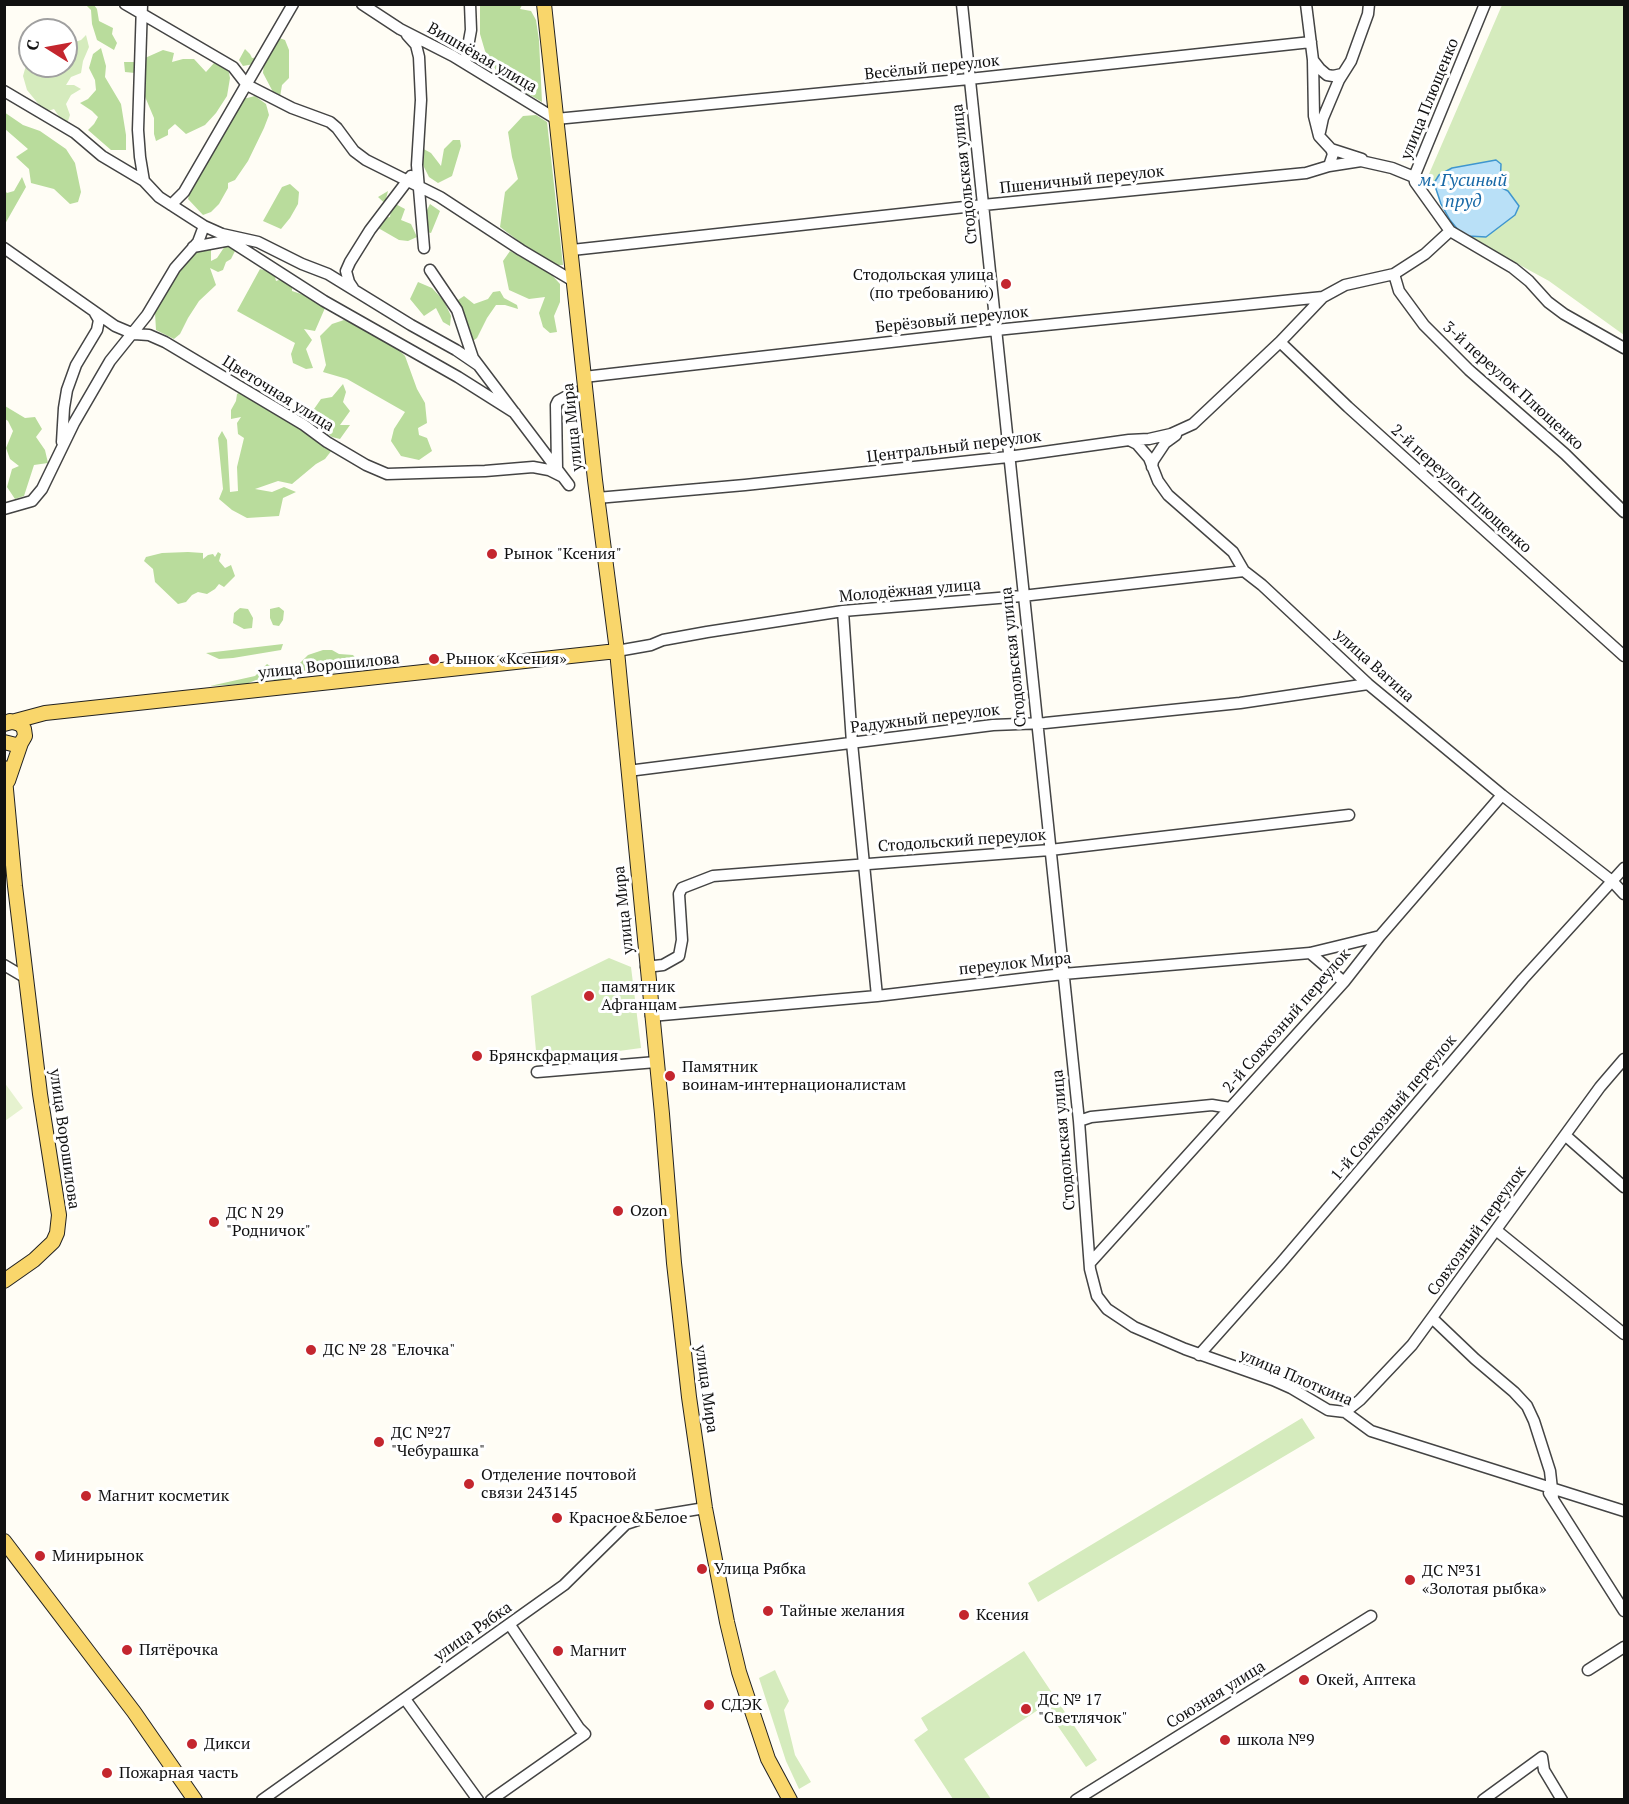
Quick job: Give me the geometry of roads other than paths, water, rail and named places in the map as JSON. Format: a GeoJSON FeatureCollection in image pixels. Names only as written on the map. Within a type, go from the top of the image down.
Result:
{"type":"FeatureCollection","features":[{"type":"Feature","properties":{"kind":"main road","name":"улица Мира"},"geometry":{"type":"LineString","coordinates":[[544,4],[597,498],[616,651],[680,1321],[705,1508],[739,1672],[768,1759],[790,1800]]}},
{"type":"Feature","properties":{"kind":"main road","name":"улица Ворошилова"},"geometry":{"type":"LineString","coordinates":[[6,722],[45,713],[616,651]]}},
{"type":"Feature","properties":{"kind":"main road","name":"улица Ворошилова"},"geometry":{"type":"LineString","coordinates":[[6,786],[23,738],[45,713]]}},
{"type":"Feature","properties":{"kind":"main road"},"geometry":{"type":"LineString","coordinates":[[4,742],[12,746],[23,738],[20,724],[6,722]]}},
{"type":"Feature","properties":{"kind":"main road","name":"улица Ворошилова"},"geometry":{"type":"LineString","coordinates":[[4,768],[15,886],[40,1094],[59,1215],[57,1233],[52,1242],[34,1260],[4,1281]]}},
{"type":"Feature","properties":{"kind":"main road"},"geometry":{"type":"LineString","coordinates":[[4,1541],[134,1712],[195,1800]]}},
{"type":"Feature","properties":{"kind":"street"},"geometry":{"type":"LineString","coordinates":[[125,4],[142,10],[233,67],[246,85],[272,99],[330,122],[354,151],[383,169],[419,186],[575,282]]}},
{"type":"Feature","properties":{"kind":"street"},"geometry":{"type":"LineString","coordinates":[[171,205],[184,192],[293,4]]}},
{"type":"Feature","properties":{"kind":"street","name":"Вишнёвая улица"},"geometry":{"type":"LineString","coordinates":[[362,4],[399,29],[465,63],[556,119]]}},
{"type":"Feature","properties":{"kind":"street"},"geometry":{"type":"LineString","coordinates":[[465,63],[471,30],[470,4]]}},
{"type":"Feature","properties":{"kind":"street","name":"Стодольская улица"},"geometry":{"type":"LineString","coordinates":[[962,4],[1078,1121],[1090,1263],[1095,1290],[1102,1304]]}},
{"type":"Feature","properties":{"kind":"street"},"geometry":{"type":"LineString","coordinates":[[1306,4],[1313,60],[1314,116],[1320,136],[1333,154],[1329,166]]}},
{"type":"Feature","properties":{"kind":"street"},"geometry":{"type":"LineString","coordinates":[[1320,136],[1323,117],[1342,74],[1351,61],[1370,4]]}},
{"type":"Feature","properties":{"kind":"street","name":"улица Плющенко"},"geometry":{"type":"LineString","coordinates":[[1485,4],[1414,177],[1418,187],[1450,231],[1513,268],[1529,281],[1548,302],[1564,314],[1624,348]]}},
{"type":"Feature","properties":{"kind":"street"},"geometry":{"type":"LineString","coordinates":[[142,10],[138,130],[144,181]]}},
{"type":"Feature","properties":{"kind":"street"},"geometry":{"type":"LineString","coordinates":[[399,29],[411,37],[419,57],[417,165],[424,248]]}},
{"type":"Feature","properties":{"kind":"street","name":"Весёлый переулок"},"geometry":{"type":"LineString","coordinates":[[556,119],[969,80],[1311,42]]}},
{"type":"Feature","properties":{"kind":"street"},"geometry":{"type":"LineString","coordinates":[[1313,60],[1328,75],[1342,74]]}},
{"type":"Feature","properties":{"kind":"street"},"geometry":{"type":"LineString","coordinates":[[4,91],[75,133],[102,156],[144,181],[159,197],[204,226],[234,239],[324,301],[458,377],[515,413]]}},
{"type":"Feature","properties":{"kind":"street"},"geometry":{"type":"LineString","coordinates":[[1331,149],[1374,164]]}},
{"type":"Feature","properties":{"kind":"street","name":"Пшеничный переулок"},"geometry":{"type":"LineString","coordinates":[[572,250],[1306,173],[1329,166],[1361,162],[1414,177]]}},
{"type":"Feature","properties":{"kind":"street"},"geometry":{"type":"LineString","coordinates":[[353,289],[346,271],[350,262],[417,165]]}},
{"type":"Feature","properties":{"kind":"street"},"geometry":{"type":"LineString","coordinates":[[4,509],[32,501],[42,489],[74,423],[110,361],[147,315],[181,259],[198,242],[204,226]]}},
{"type":"Feature","properties":{"kind":"street"},"geometry":{"type":"LineString","coordinates":[[1280,342],[1323,297],[1345,285],[1394,274],[1425,254],[1450,231]]}},
{"type":"Feature","properties":{"kind":"street"},"geometry":{"type":"LineString","coordinates":[[193,247],[234,239],[268,246],[302,264],[328,274],[478,365]]}},
{"type":"Feature","properties":{"kind":"street","name":"Цветочная улица"},"geometry":{"type":"LineString","coordinates":[[4,248],[115,326],[132,333],[149,335],[172,346],[304,425],[356,460],[387,474],[533,467],[559,472]]}},
{"type":"Feature","properties":{"kind":"street"},"geometry":{"type":"LineString","coordinates":[[430,270],[456,310],[468,346],[478,365],[569,485]]}},
{"type":"Feature","properties":{"kind":"street","name":"3-й переулок Плющенко"},"geometry":{"type":"LineString","coordinates":[[1394,274],[1399,291],[1424,325],[1469,370],[1565,454],[1624,512]]}},
{"type":"Feature","properties":{"kind":"street","name":"Берёзовый переулок"},"geometry":{"type":"LineString","coordinates":[[584,377],[996,330],[1323,297]]}},
{"type":"Feature","properties":{"kind":"street"},"geometry":{"type":"LineString","coordinates":[[61,451],[67,390],[76,365],[96,330],[99,320],[94,312]]}},
{"type":"Feature","properties":{"kind":"street","name":"Центральный переулок"},"geometry":{"type":"LineString","coordinates":[[597,498],[1008,457],[1157,438],[1184,430],[1280,342]]}},
{"type":"Feature","properties":{"kind":"street","name":"2-й переулок Плющенко"},"geometry":{"type":"LineString","coordinates":[[1280,342],[1348,407],[1624,656]]}},
{"type":"Feature","properties":{"kind":"street"},"geometry":{"type":"LineString","coordinates":[[559,472],[556,405],[572,390]]}},
{"type":"Feature","properties":{"kind":"street"},"geometry":{"type":"LineString","coordinates":[[1152,467],[1153,461],[1165,443],[1184,430]]}},
{"type":"Feature","properties":{"kind":"street","name":"улица Вагина"},"geometry":{"type":"LineString","coordinates":[[1129,440],[1143,450],[1149,458],[1158,481],[1168,495],[1233,552],[1244,571],[1359,673],[1368,684],[1502,795],[1612,880],[1624,894]]}},
{"type":"Feature","properties":{"kind":"street","name":"Молодёжная улица"},"geometry":{"type":"LineString","coordinates":[[616,651],[707,632],[843,611],[1022,596],[1244,571]]}},
{"type":"Feature","properties":{"kind":"street"},"geometry":{"type":"LineString","coordinates":[[843,611],[852,743],[877,996]]}},
{"type":"Feature","properties":{"kind":"street","name":"Радужный переулок"},"geometry":{"type":"LineString","coordinates":[[628,771],[993,725],[1240,703],[1368,684]]}},
{"type":"Feature","properties":{"kind":"street","name":"2-й Совхозный переулок"},"geometry":{"type":"LineString","coordinates":[[1090,1263],[1344,982],[1380,936],[1502,795]]}},
{"type":"Feature","properties":{"kind":"street","name":"Стодольский переулок"},"geometry":{"type":"LineString","coordinates":[[646,967],[663,965],[679,956],[682,940],[679,894],[682,888],[713,876],[1050,849],[1349,814]]}},
{"type":"Feature","properties":{"kind":"street"},"geometry":{"type":"LineString","coordinates":[[1612,880],[1624,868]]}},
{"type":"Feature","properties":{"kind":"street","name":"1-й Совхозный переулок"},"geometry":{"type":"LineString","coordinates":[[1199,1355],[1288,1255],[1523,979],[1612,880]]}},
{"type":"Feature","properties":{"kind":"street","name":"переулок Мира"},"geometry":{"type":"LineString","coordinates":[[651,1016],[877,996],[1063,974],[1310,953],[1380,936]]}},
{"type":"Feature","properties":{"kind":"street"},"geometry":{"type":"LineString","coordinates":[[1310,953],[1344,982]]}},
{"type":"Feature","properties":{"kind":"street"},"geometry":{"type":"LineString","coordinates":[[4,965],[26,978]]}},
{"type":"Feature","properties":{"kind":"street","name":"Совхозный переулок"},"geometry":{"type":"LineString","coordinates":[[1345,1412],[1396,1364],[1600,1087],[1624,1059]]}},
{"type":"Feature","properties":{"kind":"street"},"geometry":{"type":"LineString","coordinates":[[537,1072],[656,1062]]}},
{"type":"Feature","properties":{"kind":"street"},"geometry":{"type":"LineString","coordinates":[[1078,1121],[1212,1105],[1230,1108]]}},
{"type":"Feature","properties":{"kind":"street"},"geometry":{"type":"LineString","coordinates":[[1566,1136],[1624,1187]]}},
{"type":"Feature","properties":{"kind":"street"},"geometry":{"type":"LineString","coordinates":[[1496,1230],[1624,1334]]}},
{"type":"Feature","properties":{"kind":"street","name":"улица Плоткина"},"geometry":{"type":"LineString","coordinates":[[1102,1304],[1112,1314],[1134,1327],[1199,1355],[1273,1380],[1328,1410],[1345,1412],[1371,1431],[1532,1482],[1552,1494],[1624,1511]]}},
{"type":"Feature","properties":{"kind":"street"},"geometry":{"type":"LineString","coordinates":[[1432,1318],[1527,1406],[1550,1471],[1552,1494],[1624,1611]]}},
{"type":"Feature","properties":{"kind":"street","name":"улица Рябка"},"geometry":{"type":"LineString","coordinates":[[262,1800],[564,1585],[626,1524],[644,1518],[705,1508]]}},
{"type":"Feature","properties":{"kind":"street","name":"Союзная улица"},"geometry":{"type":"LineString","coordinates":[[1076,1800],[1371,1616]]}},
{"type":"Feature","properties":{"kind":"street"},"geometry":{"type":"LineString","coordinates":[[491,1800],[585,1734],[510,1625]]}},
{"type":"Feature","properties":{"kind":"street"},"geometry":{"type":"LineString","coordinates":[[1588,1670],[1624,1647]]}},
{"type":"Feature","properties":{"kind":"street"},"geometry":{"type":"LineString","coordinates":[[405,1700],[478,1800]]}},
{"type":"Feature","properties":{"kind":"street"},"geometry":{"type":"LineString","coordinates":[[1483,1800],[1542,1757],[1544,1770],[1562,1800]]}},
{"type":"Feature","properties":{"kind":"water","name":"м. Гусиный пруд"},"geometry":{"type":"Polygon","coordinates":[[[1496,160],[1501,164],[1500,187],[1508,191],[1519,206],[1515,215],[1486,237],[1468,236],[1459,231],[1450,220],[1441,204],[1434,183],[1439,175],[1452,168],[1496,160]]]}},
{"type":"Feature","properties":{"kind":"place","name":"Стодольская улица (по требованию)"},"geometry":{"type":"Point","coordinates":[1006,284]}},
{"type":"Feature","properties":{"kind":"place","name":"Рынок \"Ксения\""},"geometry":{"type":"Point","coordinates":[492,554]}},
{"type":"Feature","properties":{"kind":"place","name":"Рынок «Ксения»"},"geometry":{"type":"Point","coordinates":[434,659]}},
{"type":"Feature","properties":{"kind":"place","name":"памятник Афганцам"},"geometry":{"type":"Point","coordinates":[589,996]}},
{"type":"Feature","properties":{"kind":"place","name":"Брянскфармация"},"geometry":{"type":"Point","coordinates":[477,1056]}},
{"type":"Feature","properties":{"kind":"place","name":"Памятник воинам‐интернационалистам"},"geometry":{"type":"Point","coordinates":[670,1076]}},
{"type":"Feature","properties":{"kind":"place","name":"Ozon"},"geometry":{"type":"Point","coordinates":[618,1211]}},
{"type":"Feature","properties":{"kind":"place","name":"ДС N 29 \"Родничок\""},"geometry":{"type":"Point","coordinates":[214,1222]}},
{"type":"Feature","properties":{"kind":"place","name":"ДС № 28 \"Елочка\""},"geometry":{"type":"Point","coordinates":[311,1350]}},
{"type":"Feature","properties":{"kind":"place","name":"ДС №27 \"Чебурашка\""},"geometry":{"type":"Point","coordinates":[379,1442]}},
{"type":"Feature","properties":{"kind":"place","name":"Отделение почтовой связи 243145"},"geometry":{"type":"Point","coordinates":[469,1484]}},
{"type":"Feature","properties":{"kind":"place","name":"Магнит косметик"},"geometry":{"type":"Point","coordinates":[86,1496]}},
{"type":"Feature","properties":{"kind":"place","name":"Красное&Белое"},"geometry":{"type":"Point","coordinates":[557,1518]}},
{"type":"Feature","properties":{"kind":"place","name":"Минирынок"},"geometry":{"type":"Point","coordinates":[40,1556]}},
{"type":"Feature","properties":{"kind":"place","name":"Улица Рябка"},"geometry":{"type":"Point","coordinates":[702,1569]}},
{"type":"Feature","properties":{"kind":"place","name":"ДС №31 «Золотая рыбка»"},"geometry":{"type":"Point","coordinates":[1410,1580]}},
{"type":"Feature","properties":{"kind":"place","name":"Тайные желания"},"geometry":{"type":"Point","coordinates":[768,1611]}},
{"type":"Feature","properties":{"kind":"place","name":"Ксения"},"geometry":{"type":"Point","coordinates":[964,1615]}},
{"type":"Feature","properties":{"kind":"place","name":"Пятёрочка"},"geometry":{"type":"Point","coordinates":[127,1650]}},
{"type":"Feature","properties":{"kind":"place","name":"Магнит"},"geometry":{"type":"Point","coordinates":[558,1651]}},
{"type":"Feature","properties":{"kind":"place","name":"Окей, Аптека"},"geometry":{"type":"Point","coordinates":[1304,1680]}},
{"type":"Feature","properties":{"kind":"place","name":"СДЭК"},"geometry":{"type":"Point","coordinates":[709,1705]}},
{"type":"Feature","properties":{"kind":"place","name":"ДС № 17 \"Светлячок\""},"geometry":{"type":"Point","coordinates":[1026,1709]}},
{"type":"Feature","properties":{"kind":"place","name":"школа №9"},"geometry":{"type":"Point","coordinates":[1225,1740]}},
{"type":"Feature","properties":{"kind":"place","name":"Дикси"},"geometry":{"type":"Point","coordinates":[192,1744]}},
{"type":"Feature","properties":{"kind":"place","name":"Пожарная часть"},"geometry":{"type":"Point","coordinates":[107,1773]}}]}
